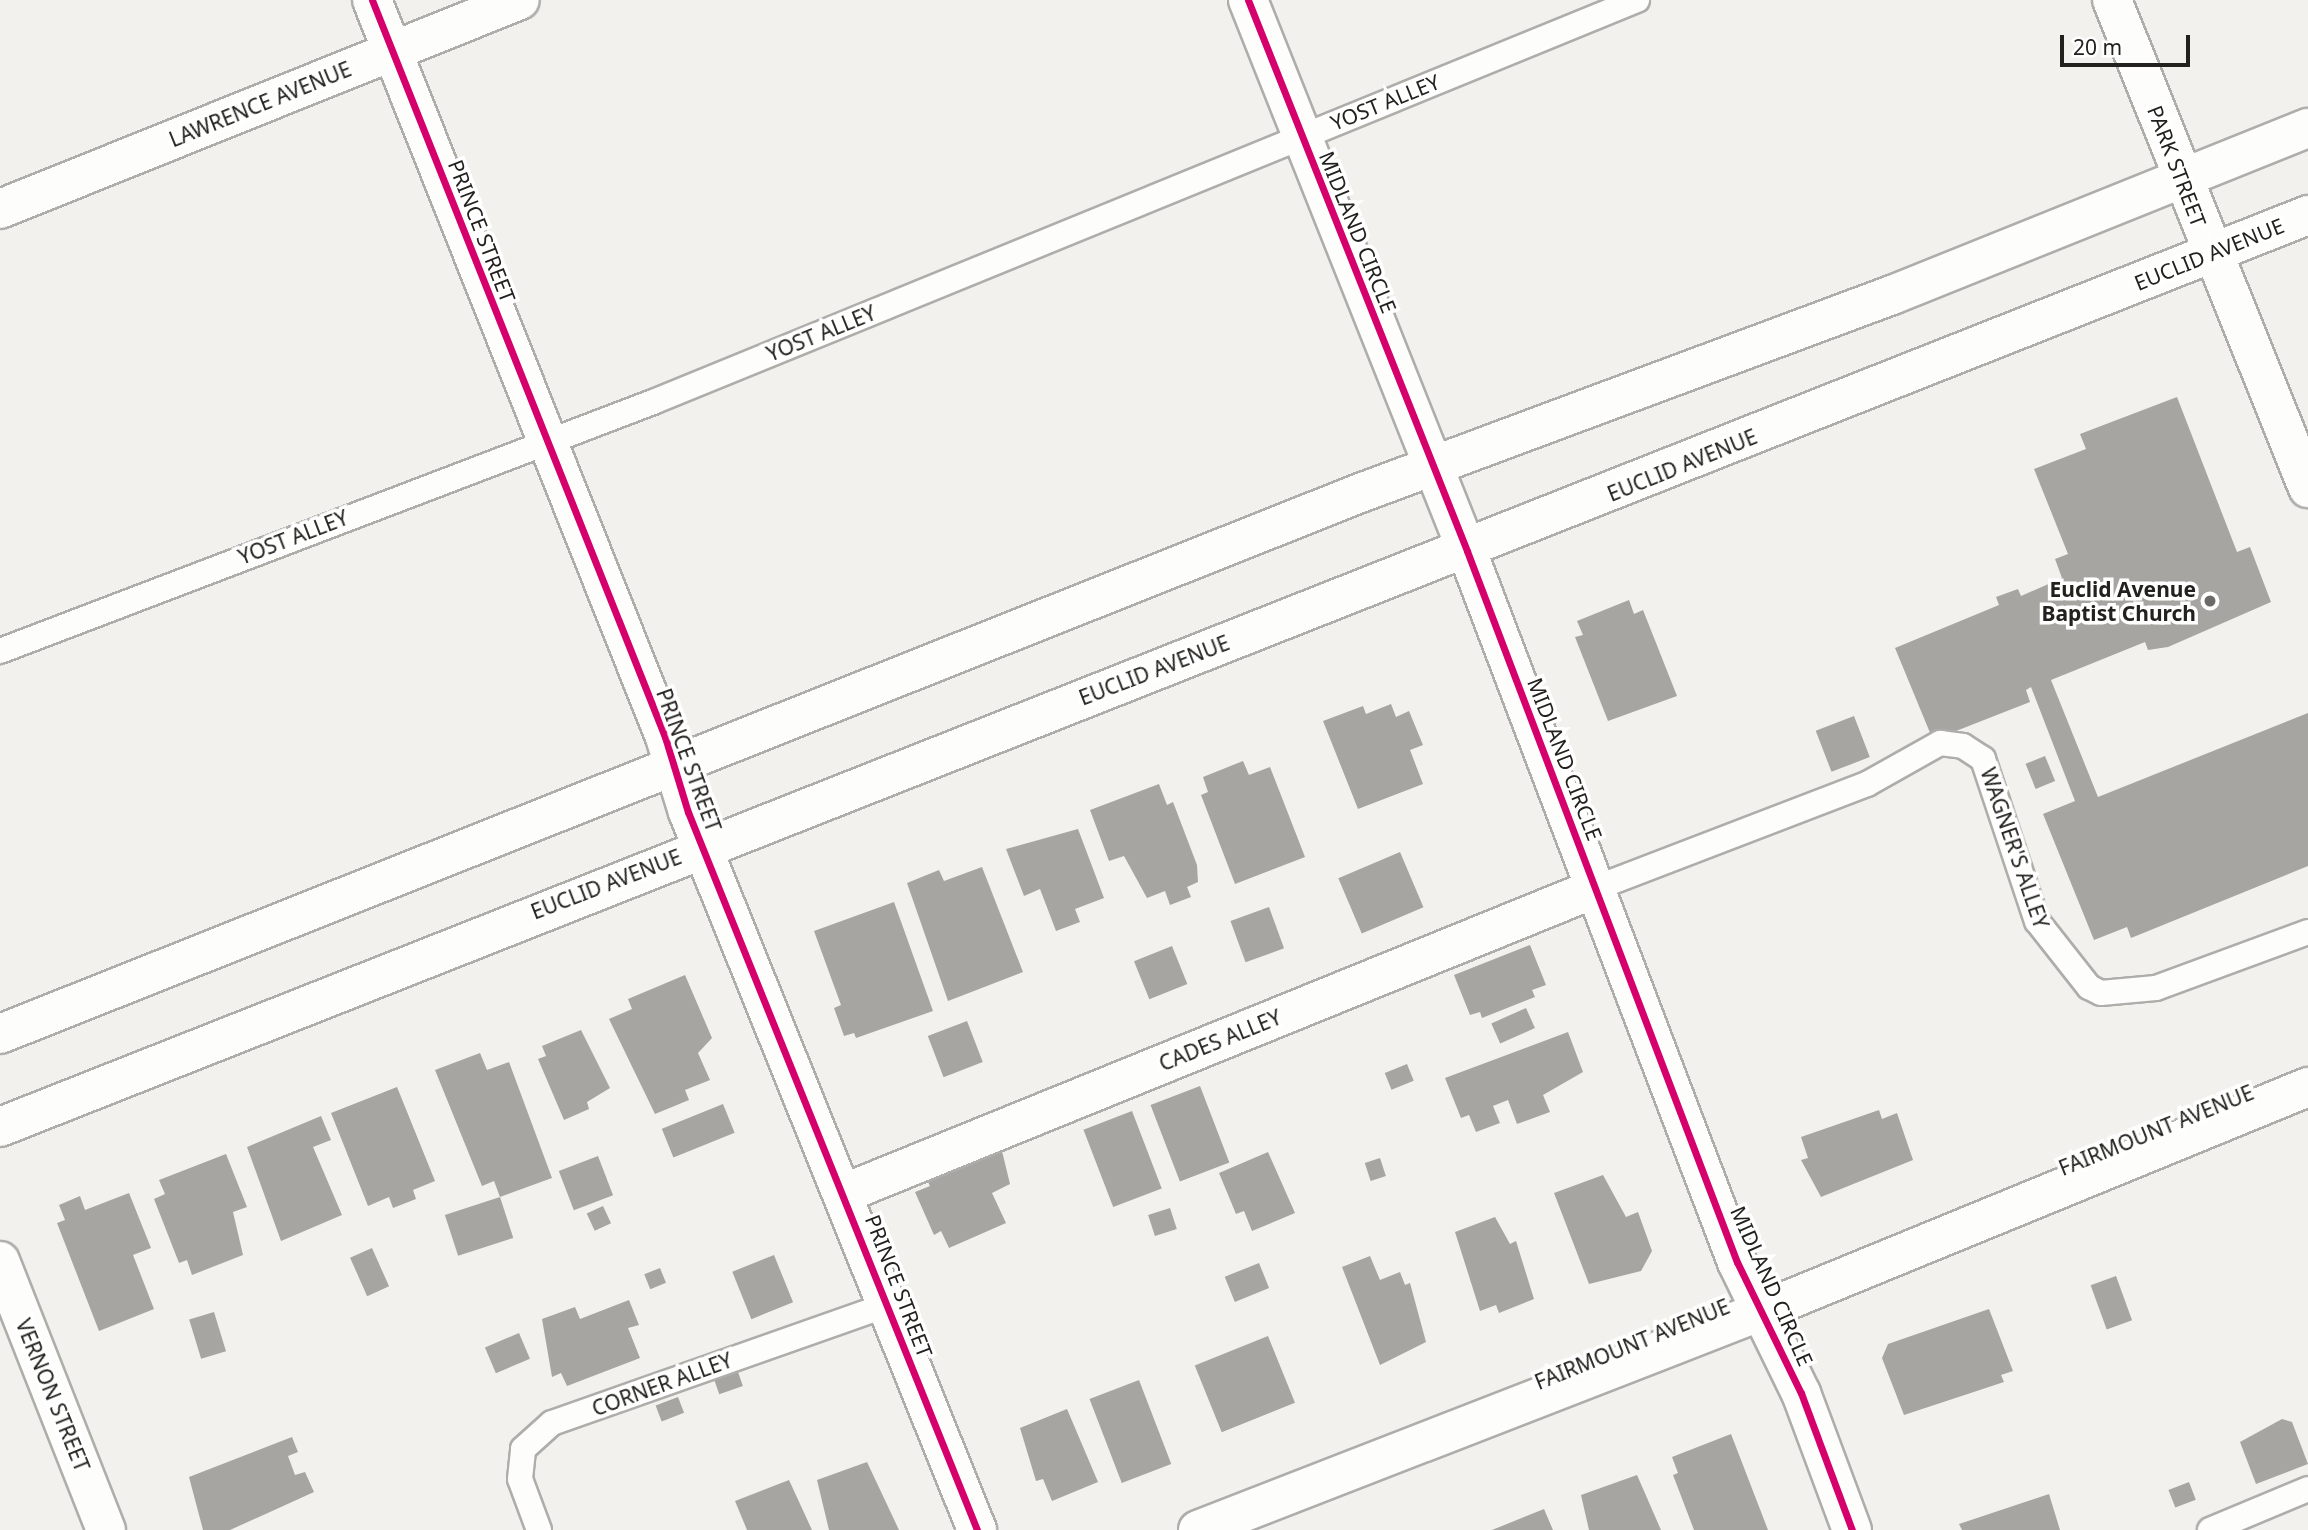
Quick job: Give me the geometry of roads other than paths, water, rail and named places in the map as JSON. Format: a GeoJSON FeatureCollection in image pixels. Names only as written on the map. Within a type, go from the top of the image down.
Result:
{"type":"FeatureCollection","features":[{"type":"Feature","properties":{"kind":"street","name":"PRINCE STREET"},"geometry":{"type":"LineString","coordinates":[[372,0],[675,771],[701,847],[845,1193],[977,1530]]}},
{"type":"Feature","properties":{"kind":"street","name":"LAWRENCE AVENUE"},"geometry":{"type":"LineString","coordinates":[[0,209],[520,0]]}},
{"type":"Feature","properties":{"kind":"street","name":"MIDLAND CIRCLE"},"geometry":{"type":"LineString","coordinates":[[1248,0],[1467,551],[1737,1262],[1765,1310],[1852,1530]]}},
{"type":"Feature","properties":{"kind":"street","name":"PARK STREET"},"geometry":{"type":"LineString","coordinates":[[2112,0],[2211,253],[2308,488]]}},
{"type":"Feature","properties":{"kind":"street"},"geometry":{"type":"LineString","coordinates":[[0,1034],[675,771],[1433,466],[2182,179],[2308,128]]}},
{"type":"Feature","properties":{"kind":"street","name":"EUCLID AVENUE"},"geometry":{"type":"LineString","coordinates":[[0,1127],[701,847],[1467,551],[2308,215]]}},
{"type":"Feature","properties":{"kind":"street","name":"CADES ALLEY"},"geometry":{"type":"LineString","coordinates":[[845,1193],[1596,888]]}},
{"type":"Feature","properties":{"kind":"street","name":"FAIRMOUNT AVENUE"},"geometry":{"type":"LineString","coordinates":[[1198,1530],[1765,1310],[2308,1087]]}},
{"type":"Feature","properties":{"kind":"street","name":"VERNON STREET"},"geometry":{"type":"LineString","coordinates":[[0,1261],[106,1530]]}},
{"type":"Feature","properties":{"kind":"lane","name":"YOST ALLEY"},"geometry":{"type":"LineString","coordinates":[[0,651],[545,442],[1637,0]]}},
{"type":"Feature","properties":{"kind":"lane","name":"WAGNER'S ALLEY"},"geometry":{"type":"LineString","coordinates":[[1596,888],[1867,784],[1940,743],[1964,746],[1983,759],[2038,921],[2089,987],[2101,993],[2156,988],[2308,932]]}},
{"type":"Feature","properties":{"kind":"lane","name":"CORNER ALLEY"},"geometry":{"type":"LineString","coordinates":[[539,1530],[520,1479],[523,1449],[552,1423],[888,1305]]}},
{"type":"Feature","properties":{"kind":"lane"},"geometry":{"type":"LineString","coordinates":[[2210,1530],[2308,1489]]}},
{"type":"Feature","properties":{"kind":"place","name":"Euclid Avenue Baptist Church"},"geometry":{"type":"Point","coordinates":[2210,601]}}]}
